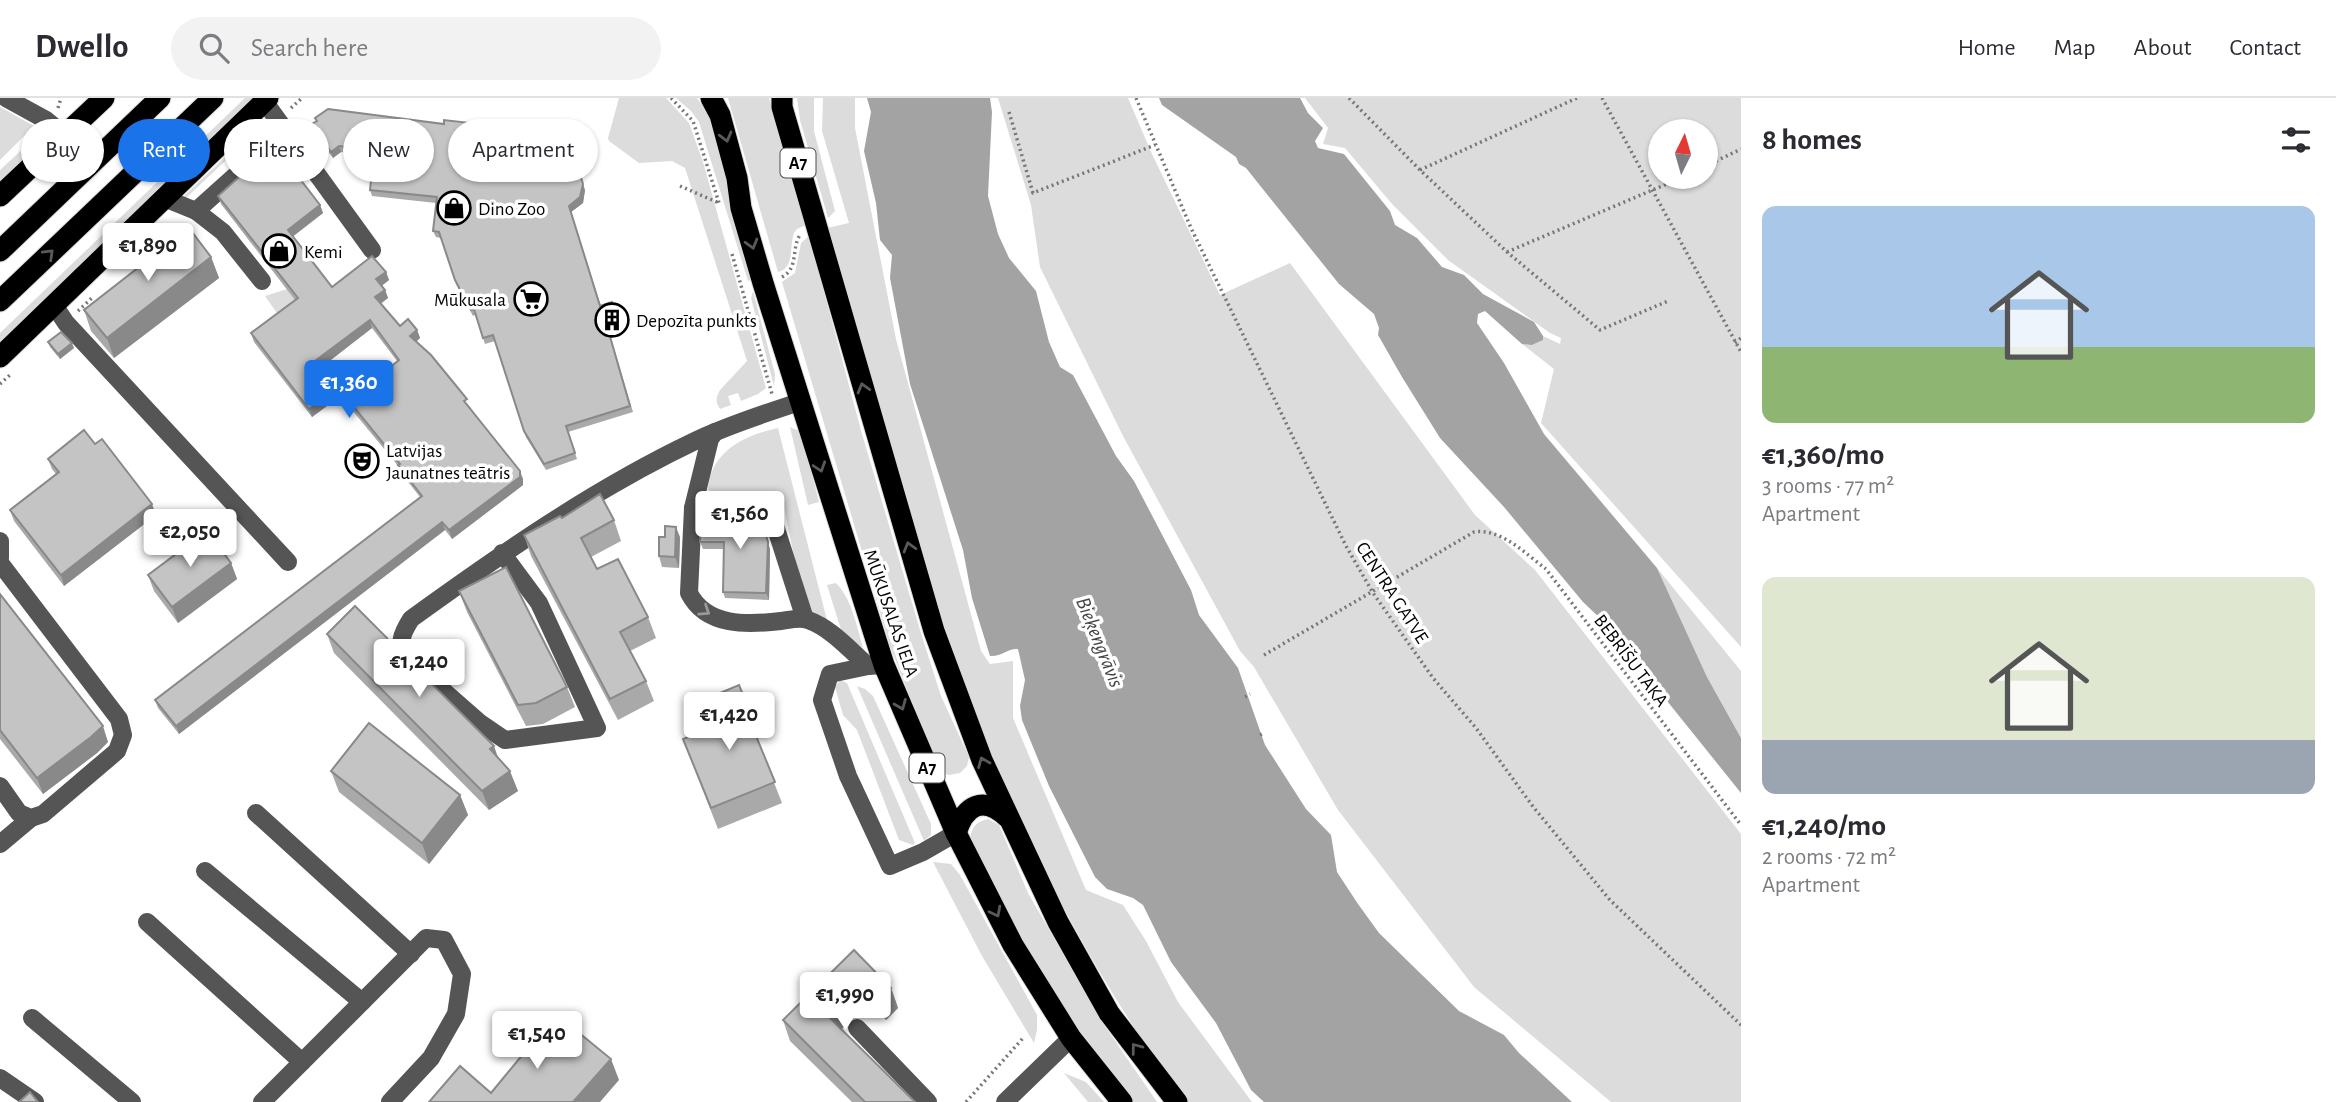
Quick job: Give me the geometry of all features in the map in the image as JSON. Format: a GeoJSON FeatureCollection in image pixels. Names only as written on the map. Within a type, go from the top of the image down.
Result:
{"type":"FeatureCollection","features":[{"type":"Feature","properties":{"kind":"highway"},"geometry":{"type":"LineString","coordinates":[[82,119],[104,98]]}},
{"type":"Feature","properties":{"kind":"highway"},"geometry":{"type":"LineString","coordinates":[[0,251],[160,98]]}},
{"type":"Feature","properties":{"kind":"highway"},"geometry":{"type":"LineString","coordinates":[[0,301],[213,98]]}},
{"type":"Feature","properties":{"kind":"highway","name":"MŪKUSALAS IELA"},"geometry":{"type":"LineString","coordinates":[[711,98],[720,115],[737,178],[741,208],[876,665],[1013,945],[1071,1038],[1122,1102]]}},
{"type":"Feature","properties":{"kind":"highway","name":"MŪKUSALAS IELA"},"geometry":{"type":"LineString","coordinates":[[782,98],[782,107],[816,228],[933,631],[982,760],[1058,922],[1109,1013],[1177,1102]]}},
{"type":"Feature","properties":{"kind":"highway"},"geometry":{"type":"LineString","coordinates":[[0,357],[266,100]]}},
{"type":"Feature","properties":{"kind":"highway"},"geometry":{"type":"LineString","coordinates":[[0,196],[21,177]]}},
{"type":"Feature","properties":{"kind":"highway"},"geometry":{"type":"LineString","coordinates":[[956,833],[964,813],[978,805],[993,807],[1007,817]]}},
{"type":"Feature","properties":{"kind":"street"},"geometry":{"type":"LineString","coordinates":[[6,98],[44,119]]}},
{"type":"Feature","properties":{"kind":"street"},"geometry":{"type":"LineString","coordinates":[[266,100],[278,119]]}},
{"type":"Feature","properties":{"kind":"street"},"geometry":{"type":"LineString","coordinates":[[196,211],[228,182]]}},
{"type":"Feature","properties":{"kind":"street"},"geometry":{"type":"LineString","coordinates":[[323,182],[372,250]]}},
{"type":"Feature","properties":{"kind":"street"},"geometry":{"type":"LineString","coordinates":[[164,198],[196,211],[223,232],[261,281]]}},
{"type":"Feature","properties":{"kind":"street"},"geometry":{"type":"LineString","coordinates":[[54,305],[66,323],[288,562]]}},
{"type":"Feature","properties":{"kind":"street"},"geometry":{"type":"LineString","coordinates":[[502,553],[539,603],[597,728],[505,740],[480,723],[407,659],[401,647],[403,632],[411,619],[502,553],[630,475],[715,432],[799,402]]}},
{"type":"Feature","properties":{"kind":"street"},"geometry":{"type":"LineString","coordinates":[[715,432],[710,439],[693,508],[689,593],[699,610],[719,619],[738,622],[765,623],[805,619],[827,630],[876,665]]}},
{"type":"Feature","properties":{"kind":"street"},"geometry":{"type":"LineString","coordinates":[[693,508],[770,510],[805,619]]}},
{"type":"Feature","properties":{"kind":"street"},"geometry":{"type":"LineString","coordinates":[[0,541],[0,561],[119,719],[123,735],[117,751],[43,814],[31,818],[0,844]]}},
{"type":"Feature","properties":{"kind":"street"},"geometry":{"type":"LineString","coordinates":[[876,665],[830,674],[822,700],[848,776],[890,866],[923,852],[956,833]]}},
{"type":"Feature","properties":{"kind":"street"},"geometry":{"type":"LineString","coordinates":[[0,786],[19,813],[31,818]]}},
{"type":"Feature","properties":{"kind":"street"},"geometry":{"type":"LineString","coordinates":[[256,813],[411,954]]}},
{"type":"Feature","properties":{"kind":"street"},"geometry":{"type":"LineString","coordinates":[[205,871],[362,1002]]}},
{"type":"Feature","properties":{"kind":"street"},"geometry":{"type":"LineString","coordinates":[[147,922],[302,1062]]}},
{"type":"Feature","properties":{"kind":"street"},"geometry":{"type":"LineString","coordinates":[[262,1102],[426,938],[444,940],[462,974],[456,1014],[431,1058],[390,1102]]}},
{"type":"Feature","properties":{"kind":"street"},"geometry":{"type":"LineString","coordinates":[[32,1018],[132,1102]]}},
{"type":"Feature","properties":{"kind":"street"},"geometry":{"type":"LineString","coordinates":[[857,1028],[928,1102]]}},
{"type":"Feature","properties":{"kind":"street"},"geometry":{"type":"LineString","coordinates":[[1005,1102],[1071,1038]]}},
{"type":"Feature","properties":{"kind":"street"},"geometry":{"type":"LineString","coordinates":[[0,1078],[11,1096],[35,1102]]}},
{"type":"Feature","properties":{"kind":"path"},"geometry":{"type":"LineString","coordinates":[[57,110],[61,98]]}},
{"type":"Feature","properties":{"kind":"path"},"geometry":{"type":"LineString","coordinates":[[671,98],[694,121],[721,211]]}},
{"type":"Feature","properties":{"kind":"path","name":"CENTRA GATVE"},"geometry":{"type":"LineString","coordinates":[[1136,98],[1191,228],[1346,546],[1373,593],[1433,678],[1476,728],[1534,808],[1610,901],[1741,1025]]}},
{"type":"Feature","properties":{"kind":"path"},"geometry":{"type":"LineString","coordinates":[[1349,98],[1507,252],[1600,330],[1668,301]]}},
{"type":"Feature","properties":{"kind":"path"},"geometry":{"type":"LineString","coordinates":[[1420,170],[1577,98]]}},
{"type":"Feature","properties":{"kind":"path"},"geometry":{"type":"LineString","coordinates":[[1602,98],[1741,352]]}},
{"type":"Feature","properties":{"kind":"path"},"geometry":{"type":"LineString","coordinates":[[1009,112],[1033,193],[1155,145]]}},
{"type":"Feature","properties":{"kind":"path"},"geometry":{"type":"LineString","coordinates":[[1718,160],[1741,149]]}},
{"type":"Feature","properties":{"kind":"path"},"geometry":{"type":"LineString","coordinates":[[680,186],[719,203]]}},
{"type":"Feature","properties":{"kind":"path"},"geometry":{"type":"LineString","coordinates":[[1507,252],[1657,189]]}},
{"type":"Feature","properties":{"kind":"path"},"geometry":{"type":"LineString","coordinates":[[741,288],[785,276],[790,272],[798,236],[816,228]]}},
{"type":"Feature","properties":{"kind":"path"},"geometry":{"type":"LineString","coordinates":[[147,242],[164,260]]}},
{"type":"Feature","properties":{"kind":"path"},"geometry":{"type":"LineString","coordinates":[[731,250],[777,410]]}},
{"type":"Feature","properties":{"kind":"path"},"geometry":{"type":"LineString","coordinates":[[1735,343],[1741,338]]}},
{"type":"Feature","properties":{"kind":"path","name":"BEBRĪŠU TAKA"},"geometry":{"type":"LineString","coordinates":[[1373,593],[1474,532],[1485,530],[1507,540],[1546,569],[1741,825]]}},
{"type":"Feature","properties":{"kind":"path"},"geometry":{"type":"LineString","coordinates":[[1264,655],[1373,593]]}},
{"type":"Feature","properties":{"kind":"path"},"geometry":{"type":"LineString","coordinates":[[966,1102],[1024,1037]]}},
{"type":"Feature","properties":{"kind":"shaded area"},"geometry":{"type":"Polygon","coordinates":[[[245,98],[253,98],[231,119],[224,119],[224,126],[210,140],[210,132],[245,98]]]}},
{"type":"Feature","properties":{"kind":"shaded area"},"geometry":{"type":"Polygon","coordinates":[[[619,98],[666,98],[689,123],[703,162],[766,388],[758,394],[741,401],[738,393],[728,396],[731,405],[720,409],[718,406],[720,390],[747,361],[685,168],[672,161],[639,163],[609,141],[619,98]]]}},
{"type":"Feature","properties":{"kind":"shaded area"},"geometry":{"type":"Polygon","coordinates":[[[676,98],[697,98],[709,116],[726,162],[732,215],[751,280],[748,281],[699,122],[676,98]]]}},
{"type":"Feature","properties":{"kind":"shaded area"},"geometry":{"type":"Polygon","coordinates":[[[728,98],[769,98],[806,225],[794,233],[789,262],[778,272],[728,98]]]}},
{"type":"Feature","properties":{"kind":"shaded area"},"geometry":{"type":"Polygon","coordinates":[[[797,98],[814,98],[814,131],[835,211],[828,218],[800,120],[797,98]]]}},
{"type":"Feature","properties":{"kind":"shaded area"},"geometry":{"type":"Polygon","coordinates":[[[823,98],[855,98],[855,128],[896,339],[981,651],[990,664],[1013,661],[1013,718],[1086,890],[1123,905],[1146,941],[1178,1002],[1252,1102],[1185,1102],[1113,993],[1080,937],[1049,880],[993,761],[941,622],[827,228],[849,223],[822,131],[823,98]]]}},
{"type":"Feature","properties":{"kind":"shaded area"},"geometry":{"type":"Polygon","coordinates":[[[998,98],[1128,98],[1220,295],[1290,263],[1475,515],[1535,570],[1741,834],[1741,1102],[1611,1102],[1474,987],[1338,810],[1254,667],[1240,651],[1123,436],[1040,267],[1031,205],[998,98]]]}},
{"type":"Feature","properties":{"kind":"shaded area"},"geometry":{"type":"Polygon","coordinates":[[[1305,98],[1741,98],[1741,647],[1541,423],[1554,369],[1522,344],[1532,345],[1543,340],[1543,336],[1560,344],[1561,338],[1550,333],[1448,260],[1392,204],[1345,148],[1323,144],[1328,128],[1305,98]]]}},
{"type":"Feature","properties":{"kind":"shaded area"},"geometry":{"type":"Polygon","coordinates":[[[0,107],[21,119],[21,139],[0,160],[0,107]]]}},
{"type":"Feature","properties":{"kind":"shaded area"},"geometry":{"type":"Polygon","coordinates":[[[21,151],[21,161],[0,181],[0,170],[21,151]]]}},
{"type":"Feature","properties":{"kind":"shaded area"},"geometry":{"type":"Polygon","coordinates":[[[224,158],[224,162],[210,175],[210,171],[224,158]]]}},
{"type":"Feature","properties":{"kind":"shaded area"},"geometry":{"type":"Polygon","coordinates":[[[157,182],[166,182],[0,343],[0,333],[157,182]]]}},
{"type":"Feature","properties":{"kind":"shaded area"},"geometry":{"type":"Polygon","coordinates":[[[199,182],[203,182],[185,199],[183,197],[199,182]]]}},
{"type":"Feature","properties":{"kind":"shaded area"},"geometry":{"type":"Polygon","coordinates":[[[809,236],[862,434],[920,630],[941,696],[969,757],[967,766],[960,773],[949,775],[939,772],[890,646],[782,282],[795,273],[801,243],[809,236]]]}},
{"type":"Feature","properties":{"kind":"shaded area"},"geometry":{"type":"Polygon","coordinates":[[[287,289],[330,345],[310,360],[265,296],[287,289]]]}},
{"type":"Feature","properties":{"kind":"shaded area"},"geometry":{"type":"Polygon","coordinates":[[[753,291],[775,374],[774,386],[751,298],[753,291]]]}},
{"type":"Feature","properties":{"kind":"shaded area"},"geometry":{"type":"Polygon","coordinates":[[[790,427],[801,432],[819,502],[808,505],[790,427]]]}},
{"type":"Feature","properties":{"kind":"shaded area"},"geometry":{"type":"Polygon","coordinates":[[[778,428],[829,628],[811,612],[803,599],[784,508],[778,501],[761,493],[708,489],[716,464],[732,447],[754,435],[778,428]]]}},
{"type":"Feature","properties":{"kind":"shaded area"},"geometry":{"type":"Polygon","coordinates":[[[1657,568],[1741,671],[1741,738],[1707,677],[1657,568]]]}},
{"type":"Feature","properties":{"kind":"shaded area"},"geometry":{"type":"Polygon","coordinates":[[[836,583],[850,605],[863,648],[843,636],[827,585],[836,583]]]}},
{"type":"Feature","properties":{"kind":"shaded area"},"geometry":{"type":"Polygon","coordinates":[[[840,680],[847,683],[915,843],[913,845],[899,840],[857,730],[843,715],[835,687],[840,680]]]}},
{"type":"Feature","properties":{"kind":"shaded area"},"geometry":{"type":"Polygon","coordinates":[[[857,686],[873,696],[931,824],[931,835],[924,841],[857,686]]]}},
{"type":"Feature","properties":{"kind":"shaded area"},"geometry":{"type":"Polygon","coordinates":[[[988,819],[999,825],[1028,893],[1102,1022],[1157,1102],[1133,1102],[1079,1030],[1021,939],[970,839],[975,825],[988,819]]]}},
{"type":"Feature","properties":{"kind":"shaded area"},"geometry":{"type":"Polygon","coordinates":[[[933,862],[951,864],[960,875],[1037,1015],[1034,1043],[982,956],[933,862]]]}},
{"type":"Feature","properties":{"kind":"shaded area"},"geometry":{"type":"Polygon","coordinates":[[[1064,1073],[1086,1082],[1104,1102],[1088,1102],[1064,1073]]]}},
{"type":"Feature","properties":{"kind":"water","name":"Bieķengrāvis"},"geometry":{"type":"Polygon","coordinates":[[[867,98],[990,98],[992,112],[988,196],[998,234],[1009,258],[1036,291],[1049,342],[1060,367],[1073,375],[1116,456],[1134,481],[1191,590],[1199,615],[1238,668],[1265,745],[1306,809],[1331,835],[1337,872],[1379,933],[1459,1011],[1504,1035],[1519,1053],[1572,1102],[1264,1102],[1251,1090],[1216,1023],[1171,962],[1143,905],[1133,898],[1107,889],[1095,877],[1049,786],[1022,720],[1020,706],[1025,680],[1018,649],[990,656],[972,598],[963,550],[910,384],[890,278],[892,255],[880,240],[876,203],[864,151],[871,112],[867,98]]]}},
{"type":"Feature","properties":{"kind":"water"},"geometry":{"type":"Polygon","coordinates":[[[1159,98],[1300,98],[1308,113],[1323,128],[1315,141],[1318,148],[1344,154],[1390,211],[1395,225],[1417,238],[1442,267],[1464,275],[1483,294],[1534,322],[1543,340],[1532,345],[1522,344],[1485,311],[1478,314],[1477,323],[1504,363],[1544,434],[1657,568],[1707,677],[1741,738],[1741,793],[1602,620],[1583,602],[1504,507],[1440,438],[1378,335],[1379,328],[1374,314],[1339,284],[1236,157],[1162,105],[1159,98]]]}},
{"type":"Feature","properties":{"kind":"building","name":"Mūkusala"},"geometry":{"type":"Polygon","coordinates":[[[328,109],[405,119],[343,119],[343,146],[331,152],[329,119],[315,118],[328,109]]]}},
{"type":"Feature","properties":{"kind":"building","name":"Mūkusala"},"geometry":{"type":"Polygon","coordinates":[[[444,120],[448,120],[448,182],[582,182],[580,197],[569,206],[600,306],[612,302],[618,322],[607,326],[630,406],[566,426],[575,453],[544,464],[524,431],[493,335],[483,338],[474,309],[471,310],[455,280],[439,232],[433,231],[437,197],[370,190],[371,182],[434,182],[434,123],[444,124],[444,120]]]}},
{"type":"Feature","properties":{"kind":"building"},"geometry":{"type":"Polygon","coordinates":[[[234,182],[302,182],[320,205],[288,230],[332,287],[372,256],[386,272],[376,279],[385,290],[375,297],[400,326],[408,319],[417,330],[410,336],[431,355],[467,399],[464,401],[520,471],[520,477],[449,530],[442,522],[176,726],[155,700],[422,496],[349,401],[399,360],[370,320],[315,361],[336,389],[309,409],[251,333],[298,298],[218,196],[234,182]]]}},
{"type":"Feature","properties":{"kind":"building"},"geometry":{"type":"Polygon","coordinates":[[[189,228],[211,257],[107,338],[84,310],[189,228]]]}},
{"type":"Feature","properties":{"kind":"building"},"geometry":{"type":"Polygon","coordinates":[[[61,332],[72,343],[58,354],[48,342],[61,332]]]}},
{"type":"Feature","properties":{"kind":"building"},"geometry":{"type":"Polygon","coordinates":[[[84,430],[95,444],[102,439],[152,504],[61,575],[10,510],[59,472],[48,459],[84,430]]]}},
{"type":"Feature","properties":{"kind":"building"},"geometry":{"type":"Polygon","coordinates":[[[600,494],[614,520],[581,538],[597,569],[618,559],[648,617],[620,632],[646,681],[610,699],[524,535],[560,516],[562,518],[600,494]]]}},
{"type":"Feature","properties":{"kind":"building"},"geometry":{"type":"Polygon","coordinates":[[[760,515],[768,542],[766,593],[723,592],[724,542],[700,542],[701,516],[760,515]]]}},
{"type":"Feature","properties":{"kind":"building"},"geometry":{"type":"Polygon","coordinates":[[[665,526],[676,527],[675,557],[659,556],[659,537],[665,537],[665,526]]]}},
{"type":"Feature","properties":{"kind":"building"},"geometry":{"type":"Polygon","coordinates":[[[207,531],[231,563],[172,607],[148,575],[207,531]]]}},
{"type":"Feature","properties":{"kind":"building"},"geometry":{"type":"Polygon","coordinates":[[[506,567],[567,687],[536,703],[518,705],[459,591],[506,567]]]}},
{"type":"Feature","properties":{"kind":"building"},"geometry":{"type":"Polygon","coordinates":[[[0,594],[103,726],[37,778],[0,730],[0,594]]]}},
{"type":"Feature","properties":{"kind":"building"},"geometry":{"type":"Polygon","coordinates":[[[355,606],[387,638],[392,648],[494,746],[490,749],[510,771],[482,791],[327,634],[355,606]]]}},
{"type":"Feature","properties":{"kind":"building"},"geometry":{"type":"Polygon","coordinates":[[[739,685],[752,717],[749,719],[775,782],[711,808],[683,739],[719,725],[708,698],[739,685]]]}},
{"type":"Feature","properties":{"kind":"building"},"geometry":{"type":"Polygon","coordinates":[[[369,723],[460,795],[422,843],[331,771],[369,723]]]}},
{"type":"Feature","properties":{"kind":"building"},"geometry":{"type":"Polygon","coordinates":[[[854,950],[891,988],[879,999],[861,981],[827,1015],[915,1102],[865,1102],[783,1020],[854,950]]]}},
{"type":"Feature","properties":{"kind":"building"},"geometry":{"type":"Polygon","coordinates":[[[556,1014],[611,1059],[573,1102],[429,1102],[460,1066],[491,1093],[556,1014]]]}},
{"type":"Feature","properties":{"kind":"building"},"geometry":{"type":"Polygon","coordinates":[[[30,1092],[38,1102],[19,1102],[30,1092]]]}},
{"type":"Feature","properties":{"kind":"place","name":"Dino Zoo"},"geometry":{"type":"Point","coordinates":[454,208]}},
{"type":"Feature","properties":{"kind":"place","name":"Kemi"},"geometry":{"type":"Point","coordinates":[279,251]}},
{"type":"Feature","properties":{"kind":"place","name":"Mūkusala"},"geometry":{"type":"Point","coordinates":[531,299]}},
{"type":"Feature","properties":{"kind":"place","name":"Depozīta punkts"},"geometry":{"type":"Point","coordinates":[612,320]}},
{"type":"Feature","properties":{"kind":"place","name":"Latvijas Jaunatnes teātris"},"geometry":{"type":"Point","coordinates":[362,461]}}]}
